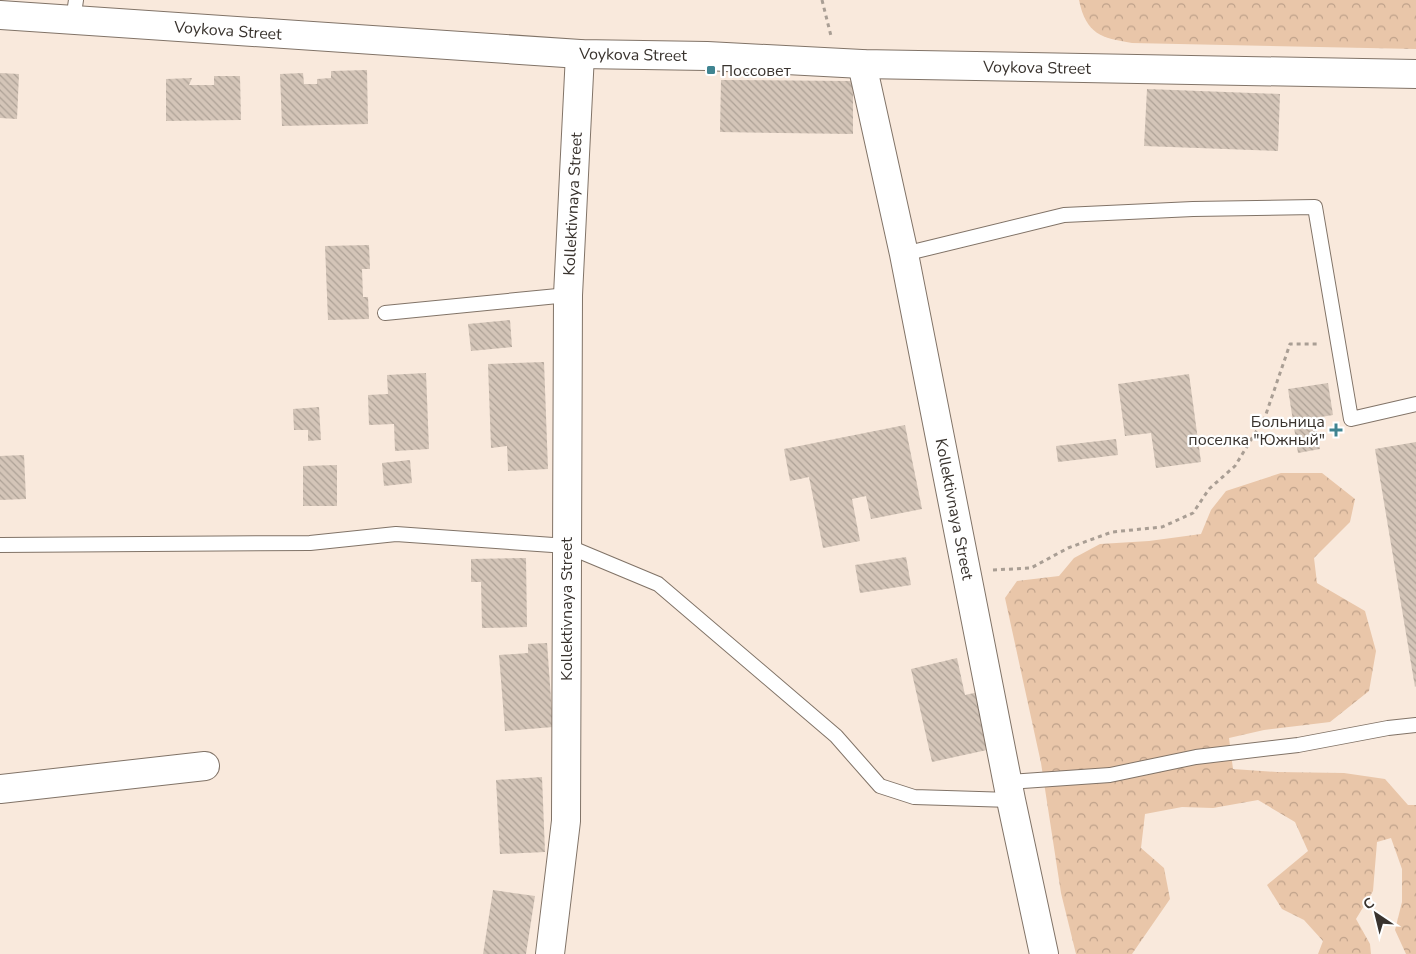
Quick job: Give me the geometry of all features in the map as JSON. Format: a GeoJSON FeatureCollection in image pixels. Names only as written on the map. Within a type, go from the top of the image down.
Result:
{"type":"FeatureCollection","features":[{"type":"Feature","properties":{"kind":"street","name":"Voykova Street"},"geometry":{"type":"LineString","coordinates":[[0,15],[75,10],[580,54],[707,56],[849,64],[1416,74]]}},
{"type":"Feature","properties":{"kind":"street","name":"Kollektivnaya Street"},"geometry":{"type":"LineString","coordinates":[[550,954],[566,821],[568,295],[580,54]]}},
{"type":"Feature","properties":{"kind":"street","name":"Kollektivnaya Street"},"geometry":{"type":"LineString","coordinates":[[849,64],[904,254],[1009,791],[1044,954]]}},
{"type":"Feature","properties":{"kind":"street"},"geometry":{"type":"LineString","coordinates":[[0,789],[205,766]]}},
{"type":"Feature","properties":{"kind":"lane"},"geometry":{"type":"LineString","coordinates":[[904,254],[1064,215],[1193,209],[1315,207],[1351,419],[1416,404]]}},
{"type":"Feature","properties":{"kind":"lane"},"geometry":{"type":"LineString","coordinates":[[385,313],[568,295]]}},
{"type":"Feature","properties":{"kind":"lane"},"geometry":{"type":"LineString","coordinates":[[0,545],[310,543],[396,534],[566,546],[658,584],[836,736],[880,786],[914,797],[1009,791],[1110,775],[1196,756],[1298,745],[1388,728],[1416,725]]}},
{"type":"Feature","properties":{"kind":"path"},"geometry":{"type":"LineString","coordinates":[[822,0],[849,64]]}},
{"type":"Feature","properties":{"kind":"path"},"geometry":{"type":"LineString","coordinates":[[967,572],[1031,568],[1068,548],[1112,532],[1162,527],[1192,513],[1209,490],[1235,466],[1265,417],[1290,344],[1338,344]]}},
{"type":"Feature","properties":{"kind":"green space"},"geometry":{"type":"Polygon","coordinates":[[[1079,0],[1416,0],[1416,49],[1132,43],[1112,39],[1096,32],[1086,20],[1079,0]]]}},
{"type":"Feature","properties":{"kind":"green space"},"geometry":{"type":"Polygon","coordinates":[[[1281,473],[1322,473],[1355,499],[1350,522],[1314,558],[1317,583],[1365,611],[1376,651],[1369,691],[1330,722],[1264,730],[1229,738],[1233,769],[1344,773],[1385,779],[1408,805],[1416,805],[1416,954],[1406,954],[1395,930],[1402,902],[1402,869],[1391,838],[1377,842],[1373,891],[1356,919],[1370,944],[1371,954],[1318,954],[1323,941],[1304,920],[1282,909],[1267,885],[1308,851],[1295,822],[1258,800],[1213,808],[1182,807],[1145,814],[1141,848],[1164,868],[1170,899],[1132,954],[1076,954],[1061,893],[1041,763],[1005,598],[1017,581],[1059,576],[1074,558],[1100,544],[1149,541],[1201,534],[1211,510],[1226,491],[1281,473]]]}},
{"type":"Feature","properties":{"kind":"building"},"geometry":{"type":"Polygon","coordinates":[[[367,70],[368,124],[282,126],[280,74],[303,73],[304,84],[317,84],[317,79],[331,78],[331,71],[367,70]]]}},
{"type":"Feature","properties":{"kind":"building"},"geometry":{"type":"Polygon","coordinates":[[[0,73],[19,74],[17,119],[0,118],[0,73]]]}},
{"type":"Feature","properties":{"kind":"building"},"geometry":{"type":"Polygon","coordinates":[[[214,76],[240,76],[241,120],[166,121],[166,79],[192,78],[189,85],[214,85],[214,76]]]}},
{"type":"Feature","properties":{"kind":"building"},"geometry":{"type":"Polygon","coordinates":[[[721,80],[853,81],[853,134],[720,132],[721,80]]]}},
{"type":"Feature","properties":{"kind":"building"},"geometry":{"type":"Polygon","coordinates":[[[1147,89],[1280,94],[1278,151],[1144,146],[1147,89]]]}},
{"type":"Feature","properties":{"kind":"building"},"geometry":{"type":"Polygon","coordinates":[[[369,245],[370,269],[362,269],[363,297],[368,297],[369,319],[328,320],[325,246],[369,245]]]}},
{"type":"Feature","properties":{"kind":"building"},"geometry":{"type":"Polygon","coordinates":[[[510,320],[512,347],[471,351],[468,324],[510,320]]]}},
{"type":"Feature","properties":{"kind":"building"},"geometry":{"type":"Polygon","coordinates":[[[544,362],[548,469],[508,471],[507,446],[491,448],[488,364],[544,362]]]}},
{"type":"Feature","properties":{"kind":"building"},"geometry":{"type":"Polygon","coordinates":[[[426,373],[429,449],[395,451],[394,424],[369,425],[368,395],[388,394],[387,375],[426,373]]]}},
{"type":"Feature","properties":{"kind":"building"},"geometry":{"type":"Polygon","coordinates":[[[1189,374],[1201,462],[1156,468],[1151,433],[1125,436],[1118,384],[1189,374]]]}},
{"type":"Feature","properties":{"kind":"building"},"geometry":{"type":"Polygon","coordinates":[[[1328,383],[1333,415],[1315,418],[1320,449],[1298,453],[1288,389],[1328,383]]]}},
{"type":"Feature","properties":{"kind":"building"},"geometry":{"type":"Polygon","coordinates":[[[319,407],[321,440],[308,441],[308,430],[294,430],[293,409],[319,407]]]}},
{"type":"Feature","properties":{"kind":"building"},"geometry":{"type":"Polygon","coordinates":[[[905,425],[922,509],[871,519],[866,496],[852,499],[860,541],[823,548],[809,477],[790,481],[784,449],[905,425]]]}},
{"type":"Feature","properties":{"kind":"building"},"geometry":{"type":"Polygon","coordinates":[[[1116,439],[1118,455],[1058,462],[1056,446],[1116,439]]]}},
{"type":"Feature","properties":{"kind":"building"},"geometry":{"type":"Polygon","coordinates":[[[1416,442],[1416,686],[1415,687],[1375,449],[1416,442]]]}},
{"type":"Feature","properties":{"kind":"building"},"geometry":{"type":"Polygon","coordinates":[[[24,455],[26,499],[0,500],[0,456],[24,455]]]}},
{"type":"Feature","properties":{"kind":"building"},"geometry":{"type":"Polygon","coordinates":[[[410,460],[412,483],[384,486],[382,463],[410,460]]]}},
{"type":"Feature","properties":{"kind":"building"},"geometry":{"type":"Polygon","coordinates":[[[337,465],[337,506],[303,506],[303,466],[337,465]]]}},
{"type":"Feature","properties":{"kind":"building"},"geometry":{"type":"Polygon","coordinates":[[[906,557],[911,585],[860,593],[855,565],[906,557]]]}},
{"type":"Feature","properties":{"kind":"building"},"geometry":{"type":"Polygon","coordinates":[[[526,558],[527,627],[482,628],[481,582],[471,582],[471,559],[526,558]]]}},
{"type":"Feature","properties":{"kind":"building"},"geometry":{"type":"Polygon","coordinates":[[[547,643],[553,727],[505,731],[499,655],[528,653],[528,644],[547,643]]]}},
{"type":"Feature","properties":{"kind":"building"},"geometry":{"type":"Polygon","coordinates":[[[957,658],[965,695],[983,691],[996,748],[932,762],[911,669],[957,658]]]}},
{"type":"Feature","properties":{"kind":"building"},"geometry":{"type":"Polygon","coordinates":[[[542,777],[545,852],[500,854],[496,780],[542,777]]]}},
{"type":"Feature","properties":{"kind":"building"},"geometry":{"type":"Polygon","coordinates":[[[493,890],[535,896],[526,954],[483,954],[493,890]]]}},
{"type":"Feature","properties":{"kind":"place","name":"Поссовет"},"geometry":{"type":"Point","coordinates":[711,70]}},
{"type":"Feature","properties":{"kind":"place","name":"Больница поселка \"Южный\""},"geometry":{"type":"Point","coordinates":[1336,430]}}]}
